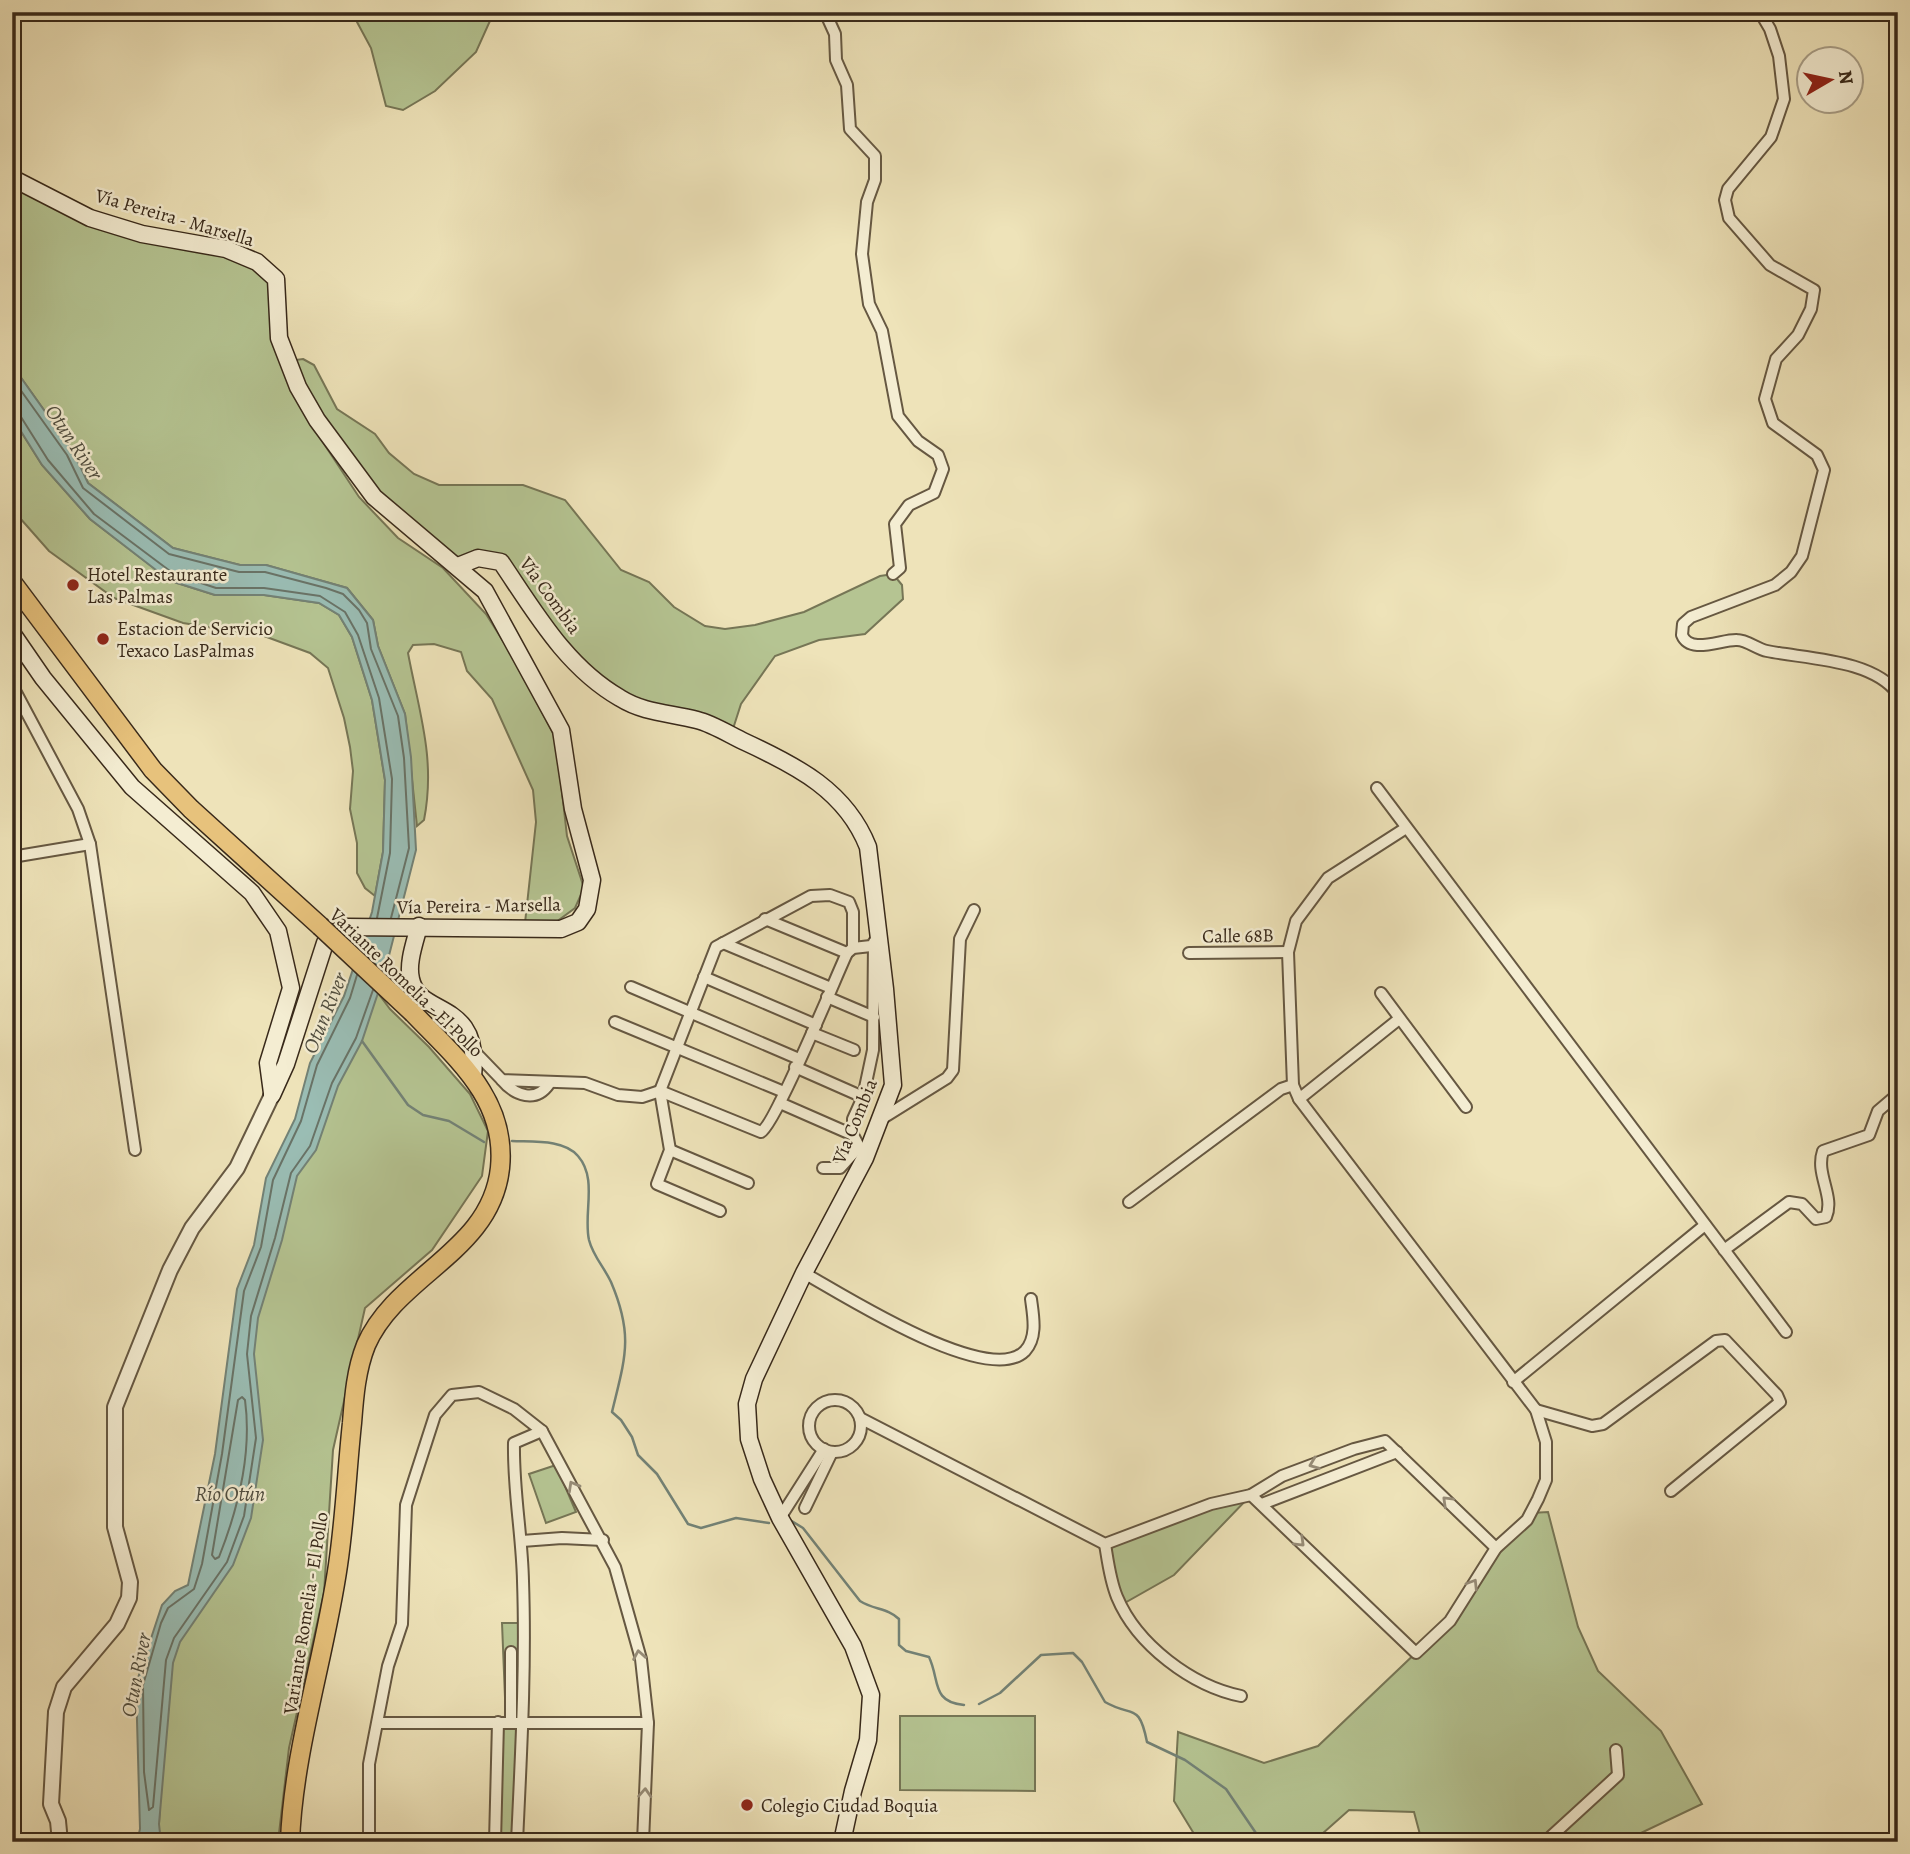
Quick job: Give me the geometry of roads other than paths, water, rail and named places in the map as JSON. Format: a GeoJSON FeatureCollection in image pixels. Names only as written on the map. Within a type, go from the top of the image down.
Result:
{"type":"FeatureCollection","features":[{"type":"Feature","properties":{"kind":"highway","name":"Variante Romelia - El Pollo"},"geometry":{"type":"LineString","coordinates":[[12,582],[153,770],[413,1013],[473,1076],[488,1101],[498,1132],[500,1168],[496,1191],[475,1230],[393,1306],[372,1333],[364,1349],[355,1393],[339,1561],[294,1798],[290,1842]]}},
{"type":"Feature","properties":{"kind":"main road","name":"Vía Pereira - Marsella"},"geometry":{"type":"LineString","coordinates":[[12,178],[90,218],[142,234],[226,249],[257,262],[270,272],[276,279],[279,294],[279,338],[298,387],[317,420],[374,497],[485,591],[561,730],[573,809],[590,864],[592,895],[578,922],[561,929],[401,926],[361,927],[335,932],[325,943],[286,1064],[272,1096]]}},
{"type":"Feature","properties":{"kind":"main road","name":"Vía Combia"},"geometry":{"type":"LineString","coordinates":[[458,566],[478,558],[501,562],[548,634],[587,674],[616,696],[651,712],[699,720],[797,766],[828,789],[861,829],[868,846],[875,940],[894,1076],[878,1121],[754,1379],[747,1404],[749,1439],[780,1518],[853,1646],[871,1695],[869,1740],[853,1791],[842,1842]]}},
{"type":"Feature","properties":{"kind":"main road"},"geometry":{"type":"LineString","coordinates":[[12,634],[43,678],[132,787],[252,893],[278,931],[290,988],[268,1063],[272,1096]]}},
{"type":"Feature","properties":{"kind":"main road"},"geometry":{"type":"LineString","coordinates":[[418,926],[410,968],[414,989],[422,998],[456,1018],[469,1036],[474,1051],[473,1076]]}},
{"type":"Feature","properties":{"kind":"street"},"geometry":{"type":"LineString","coordinates":[[825,12],[835,34],[836,60],[847,85],[850,129],[875,156],[875,180],[867,202],[862,254],[869,304],[882,331],[898,416],[918,441],[938,455],[943,469],[934,493],[909,505],[895,524],[901,559],[900,568],[893,574]]}},
{"type":"Feature","properties":{"kind":"street"},"geometry":{"type":"LineString","coordinates":[[1760,12],[1770,29],[1779,56],[1784,99],[1771,137],[1728,189],[1726,209],[1729,218],[1770,265],[1814,290],[1811,309],[1798,335],[1776,359],[1766,405],[1773,423],[1817,455],[1824,470],[1802,556],[1791,572],[1775,585],[1691,617],[1683,624],[1682,635],[1690,643],[1711,646],[1737,640],[1765,650],[1818,661],[1849,663],[1873,675],[1898,694]]}},
{"type":"Feature","properties":{"kind":"street"},"geometry":{"type":"LineString","coordinates":[[12,685],[78,809],[90,844],[135,1150]]}},
{"type":"Feature","properties":{"kind":"street"},"geometry":{"type":"LineString","coordinates":[[1377,788],[1786,1332]]}},
{"type":"Feature","properties":{"kind":"street"},"geometry":{"type":"LineString","coordinates":[[1251,1495],[1415,1652],[1450,1621],[1496,1548],[1527,1520],[1546,1480],[1546,1442],[1536,1410],[1299,1099],[1293,1084],[1288,952],[1296,921],[1328,877],[1406,828]]}},
{"type":"Feature","properties":{"kind":"street"},"geometry":{"type":"LineString","coordinates":[[12,857],[90,844]]}},
{"type":"Feature","properties":{"kind":"street"},"geometry":{"type":"LineString","coordinates":[[474,1051],[502,1080],[549,1084],[585,1083],[618,1095],[642,1097],[660,1091],[756,1133],[766,1129],[782,1098],[850,950],[853,912],[849,902],[830,895],[811,896],[716,947],[660,1091],[670,1150],[657,1184],[720,1211]]}},
{"type":"Feature","properties":{"kind":"street"},"geometry":{"type":"LineString","coordinates":[[878,1121],[947,1078],[953,1070],[960,939],[974,910]]}},
{"type":"Feature","properties":{"kind":"street"},"geometry":{"type":"LineString","coordinates":[[765,919],[850,950],[875,940],[873,1050],[863,1097],[853,1119],[853,1135],[862,1152],[840,1168],[823,1168]]}},
{"type":"Feature","properties":{"kind":"street"},"geometry":{"type":"LineString","coordinates":[[723,943],[829,992],[874,1017]]}},
{"type":"Feature","properties":{"kind":"street","name":"Calle 68B"},"geometry":{"type":"LineString","coordinates":[[1189,953],[1288,952]]}},
{"type":"Feature","properties":{"kind":"street"},"geometry":{"type":"LineString","coordinates":[[704,977],[854,1050]]}},
{"type":"Feature","properties":{"kind":"street"},"geometry":{"type":"LineString","coordinates":[[631,987],[797,1063],[863,1097]]}},
{"type":"Feature","properties":{"kind":"street"},"geometry":{"type":"LineString","coordinates":[[1381,993],[1466,1107]]}},
{"type":"Feature","properties":{"kind":"street"},"geometry":{"type":"LineString","coordinates":[[1299,1099],[1399,1019]]}},
{"type":"Feature","properties":{"kind":"street"},"geometry":{"type":"LineString","coordinates":[[615,1022],[677,1048],[853,1135]]}},
{"type":"Feature","properties":{"kind":"street"},"geometry":{"type":"LineString","coordinates":[[1129,1202],[1281,1089],[1293,1084]]}},
{"type":"Feature","properties":{"kind":"street"},"geometry":{"type":"LineString","coordinates":[[1724,1250],[1789,1202],[1802,1204],[1816,1219],[1826,1217],[1829,1209],[1820,1166],[1823,1151],[1869,1135],[1878,1111],[1898,1094]]}},
{"type":"Feature","properties":{"kind":"street","name":"Vía Pereira - Marsella"},"geometry":{"type":"LineString","coordinates":[[60,1842],[58,1821],[51,1804],[56,1712],[64,1687],[117,1624],[129,1598],[130,1582],[115,1527],[114,1407],[170,1270],[192,1228],[237,1168],[272,1096]]}},
{"type":"Feature","properties":{"kind":"street"},"geometry":{"type":"LineString","coordinates":[[670,1150],[748,1183]]}},
{"type":"Feature","properties":{"kind":"street"},"geometry":{"type":"LineString","coordinates":[[1513,1382],[1706,1225]]}},
{"type":"Feature","properties":{"kind":"street"},"geometry":{"type":"LineString","coordinates":[[804,1273],[937,1346],[992,1361],[1016,1356],[1025,1351],[1033,1337],[1031,1299]]}},
{"type":"Feature","properties":{"kind":"street"},"geometry":{"type":"LineString","coordinates":[[1536,1410],[1592,1426],[1603,1424],[1716,1341],[1725,1339],[1777,1395],[1780,1402],[1671,1491]]}},
{"type":"Feature","properties":{"kind":"street"},"geometry":{"type":"LineString","coordinates":[[369,1842],[369,1764],[388,1667],[402,1624],[406,1505],[435,1415],[452,1395],[480,1392],[513,1409],[542,1431],[603,1540],[615,1567],[633,1624],[648,1723],[643,1842]]}},
{"type":"Feature","properties":{"kind":"street"},"geometry":{"type":"LineString","coordinates":[[828,1451],[812,1438],[809,1422],[817,1407],[825,1402],[842,1401],[850,1404],[860,1418],[1105,1544],[1211,1504],[1251,1495],[1282,1476],[1378,1441],[1385,1441],[1496,1548]]}},
{"type":"Feature","properties":{"kind":"street"},"geometry":{"type":"LineString","coordinates":[[780,1518],[828,1451],[848,1448],[854,1443],[860,1429],[860,1418]]}},
{"type":"Feature","properties":{"kind":"street"},"geometry":{"type":"LineString","coordinates":[[517,1842],[526,1661],[522,1541],[515,1499],[514,1443],[542,1431]]}},
{"type":"Feature","properties":{"kind":"street"},"geometry":{"type":"LineString","coordinates":[[805,1508],[828,1451]]}},
{"type":"Feature","properties":{"kind":"street"},"geometry":{"type":"LineString","coordinates":[[1262,1504],[1397,1452]]}},
{"type":"Feature","properties":{"kind":"street"},"geometry":{"type":"LineString","coordinates":[[522,1541],[562,1538],[603,1540]]}},
{"type":"Feature","properties":{"kind":"street"},"geometry":{"type":"LineString","coordinates":[[1105,1544],[1116,1596],[1141,1634],[1199,1682],[1212,1689],[1241,1696]]}},
{"type":"Feature","properties":{"kind":"street"},"geometry":{"type":"LineString","coordinates":[[511,1652],[511,1722]]}},
{"type":"Feature","properties":{"kind":"street"},"geometry":{"type":"LineString","coordinates":[[495,1842],[498,1722]]}},
{"type":"Feature","properties":{"kind":"street"},"geometry":{"type":"LineString","coordinates":[[378,1723],[648,1723]]}},
{"type":"Feature","properties":{"kind":"street"},"geometry":{"type":"LineString","coordinates":[[1545,1842],[1618,1775],[1616,1750]]}},
{"type":"Feature","properties":{"kind":"water","name":"Río Otún"},"geometry":{"type":"Polygon","coordinates":[[[12,365],[73,451],[88,483],[173,548],[240,565],[266,565],[347,588],[373,620],[378,646],[405,714],[411,757],[416,850],[384,975],[362,1041],[338,1086],[316,1150],[297,1176],[282,1240],[258,1318],[254,1354],[263,1440],[251,1518],[233,1565],[180,1642],[173,1663],[159,1824],[161,1842],[137,1842],[140,1829],[136,1684],[162,1605],[175,1591],[188,1585],[215,1454],[237,1289],[254,1245],[266,1178],[295,1119],[310,1063],[344,996],[372,912],[383,852],[385,780],[372,700],[352,637],[339,615],[319,603],[264,595],[215,595],[171,581],[156,570],[90,519],[42,465],[12,417],[12,365]]]}},
{"type":"Feature","properties":{"kind":"waterway"},"geometry":{"type":"LineString","coordinates":[[362,1041],[408,1105],[423,1115],[449,1121],[484,1142]]}},
{"type":"Feature","properties":{"kind":"waterway"},"geometry":{"type":"LineString","coordinates":[[512,1141],[556,1144],[572,1151],[584,1165],[589,1186],[589,1240],[611,1282],[625,1333],[623,1361],[612,1412],[632,1437],[638,1455],[657,1474],[688,1524],[701,1528],[736,1518],[769,1523]]}},
{"type":"Feature","properties":{"kind":"waterway"},"geometry":{"type":"LineString","coordinates":[[790,1520],[803,1528],[860,1601],[899,1619],[899,1645],[906,1651],[929,1657],[941,1695],[953,1703],[964,1705]]}},
{"type":"Feature","properties":{"kind":"waterway"},"geometry":{"type":"LineString","coordinates":[[979,1704],[1000,1693],[1041,1655],[1073,1653],[1082,1662],[1105,1702],[1134,1713],[1141,1721],[1147,1742],[1185,1760],[1226,1789],[1262,1842]]}},
{"type":"Feature","properties":{"kind":"place","name":"Hotel Restaurante Las Palmas"},"geometry":{"type":"Point","coordinates":[73,585]}},
{"type":"Feature","properties":{"kind":"place","name":"Estacion de Servicio Texaco LasPalmas"},"geometry":{"type":"Point","coordinates":[103,639]}},
{"type":"Feature","properties":{"kind":"place","name":"Colegio Ciudad Boquia"},"geometry":{"type":"Point","coordinates":[747,1805]}},
{"type":"Feature","properties":{"kind":"water label","name":"Otun River"},"geometry":{"type":"Point","coordinates":[74,442]}},
{"type":"Feature","properties":{"kind":"water label","name":"Otun River"},"geometry":{"type":"Point","coordinates":[325,1013]}},
{"type":"Feature","properties":{"kind":"water label","name":"Otun River"},"geometry":{"type":"Point","coordinates":[136,1675]}}]}
